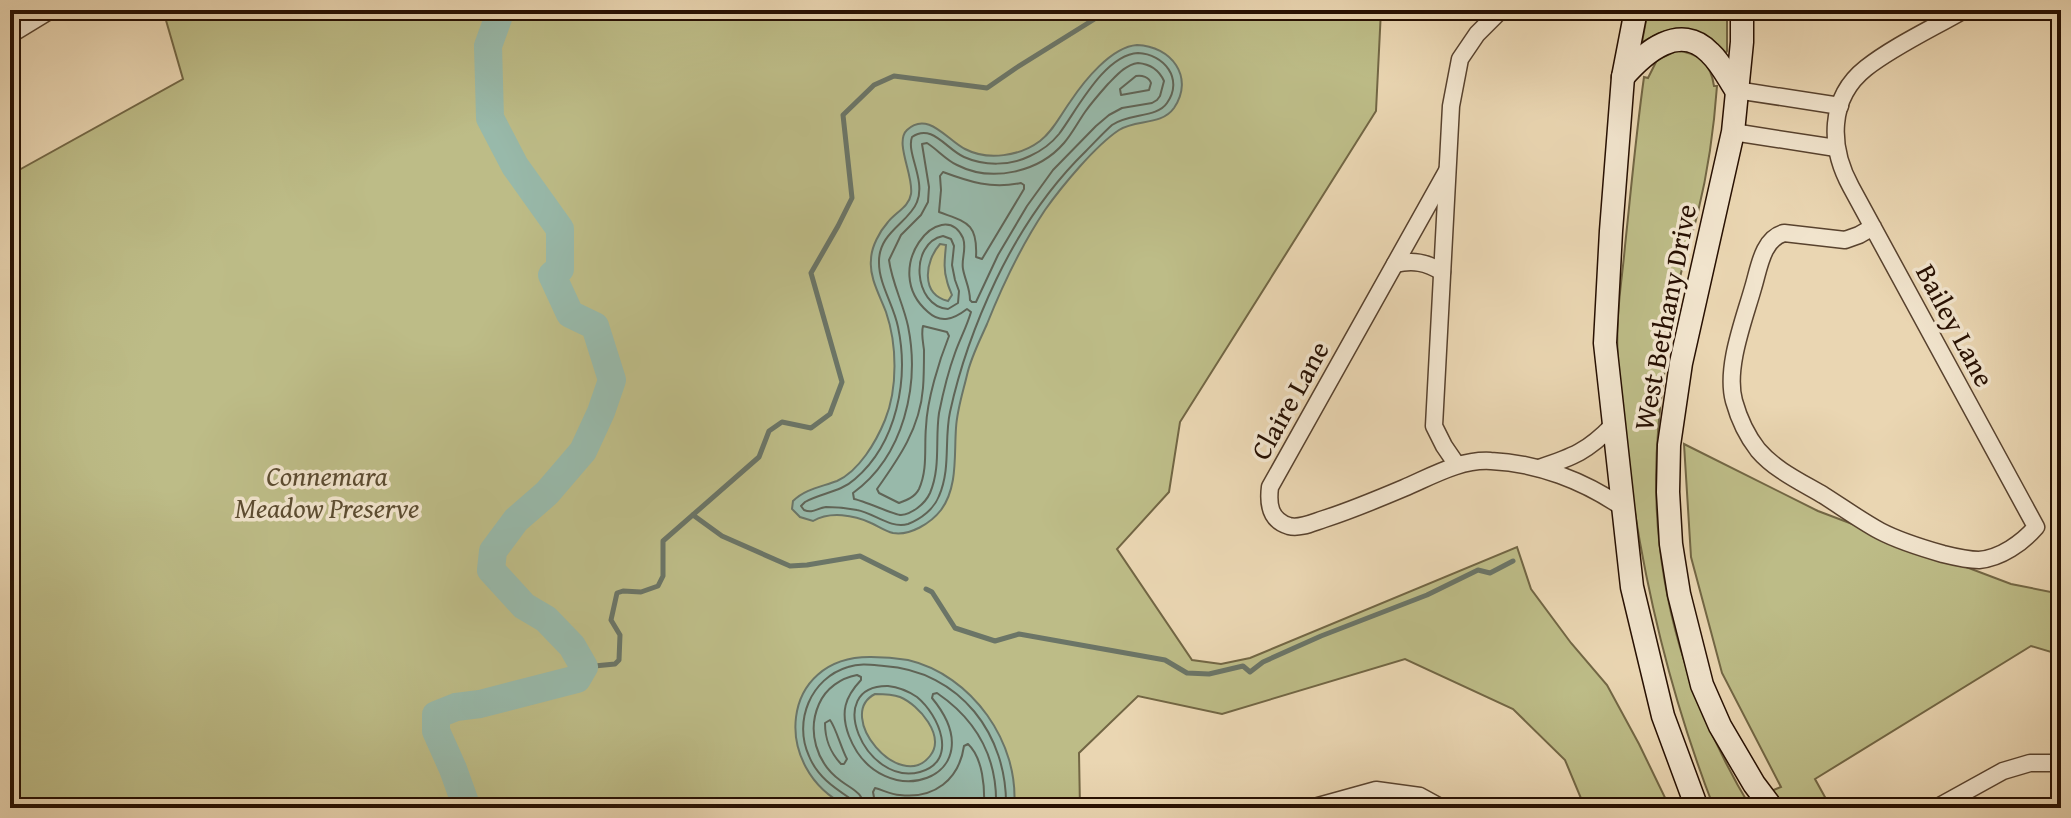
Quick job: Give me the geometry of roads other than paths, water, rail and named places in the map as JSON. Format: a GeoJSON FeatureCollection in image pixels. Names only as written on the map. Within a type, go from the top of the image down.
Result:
{"type":"FeatureCollection","features":[{"type":"Feature","properties":{"kind":"main road","name":"West Bethany Drive"},"geometry":{"type":"LineString","coordinates":[[1636,10],[1623,77],[1605,343],[1632,587],[1663,716],[1697,808]]}},
{"type":"Feature","properties":{"kind":"main road","name":"West Bethany Drive"},"geometry":{"type":"LineString","coordinates":[[1742,10],[1733,132],[1681,363],[1669,445],[1668,492],[1671,544],[1679,594],[1702,685],[1720,726],[1772,808]]}},
{"type":"Feature","properties":{"kind":"main road"},"geometry":{"type":"LineString","coordinates":[[1623,77],[1650,50],[1686,40],[1699,43],[1710,52],[1736,90]]}},
{"type":"Feature","properties":{"kind":"street"},"geometry":{"type":"LineString","coordinates":[[10,35],[51,10]]}},
{"type":"Feature","properties":{"kind":"street","name":"Claire Lane"},"geometry":{"type":"LineString","coordinates":[[1457,465],[1434,426],[1451,106],[1460,59],[1498,10]]}},
{"type":"Feature","properties":{"kind":"street","name":"Bailey Lane"},"geometry":{"type":"LineString","coordinates":[[1873,227],[1845,240],[1784,233],[1765,248],[1732,369],[1733,398],[1743,426],[1759,451],[1793,477],[1891,536],[1939,553],[1982,560],[2021,543],[2036,527],[1873,227],[1842,171],[1836,148],[1835,125],[1851,84],[1865,69],[1964,10]]}},
{"type":"Feature","properties":{"kind":"street"},"geometry":{"type":"LineString","coordinates":[[1736,90],[1840,106]]}},
{"type":"Feature","properties":{"kind":"street"},"geometry":{"type":"LineString","coordinates":[[1733,132],[1836,148]]}},
{"type":"Feature","properties":{"kind":"street","name":"Claire Lane"},"geometry":{"type":"LineString","coordinates":[[1447,171],[1270,487],[1268,504],[1278,521],[1303,526],[1358,508],[1457,465],[1490,461],[1539,468],[1574,480],[1599,491],[1622,507]]}},
{"type":"Feature","properties":{"kind":"street"},"geometry":{"type":"LineString","coordinates":[[1395,264],[1419,262],[1442,272]]}},
{"type":"Feature","properties":{"kind":"street","name":"Claire Lane"},"geometry":{"type":"LineString","coordinates":[[1539,468],[1584,451],[1613,425]]}},
{"type":"Feature","properties":{"kind":"street"},"geometry":{"type":"LineString","coordinates":[[1936,808],[2003,771],[2030,763],[2061,763]]}},
{"type":"Feature","properties":{"kind":"street"},"geometry":{"type":"LineString","coordinates":[[1311,808],[1376,790],[1420,796],[1442,808]]}},
{"type":"Feature","properties":{"kind":"water"},"geometry":{"type":"Polygon","coordinates":[[[1127,47],[1149,47],[1169,57],[1180,75],[1180,96],[1169,114],[1119,130],[1100,146],[1060,190],[1028,237],[971,362],[956,428],[953,481],[941,510],[920,528],[900,533],[850,516],[834,515],[813,521],[800,517],[792,509],[793,501],[808,491],[837,481],[853,470],[872,446],[889,407],[894,380],[892,338],[873,280],[871,255],[882,230],[910,199],[911,187],[903,151],[907,130],[923,123],[930,125],[965,149],[984,155],[1004,155],[1023,150],[1049,133],[1099,66],[1127,47]],[[940,244],[935,251],[928,276],[933,292],[948,301],[952,295],[945,272],[946,245],[940,244]]]}},
{"type":"Feature","properties":{"kind":"water"},"geometry":{"type":"Polygon","coordinates":[[[871,657],[908,660],[952,680],[987,715],[1000,737],[1014,784],[1014,808],[857,808],[847,806],[822,789],[806,767],[797,742],[796,717],[803,694],[818,675],[840,662],[871,657]],[[875,694],[864,704],[862,718],[866,733],[876,747],[889,759],[903,765],[917,765],[930,756],[935,739],[922,714],[900,697],[875,694]]]}},
{"type":"Feature","properties":{"kind":"waterway"},"geometry":{"type":"LineString","coordinates":[[467,808],[436,731],[436,715],[456,707],[480,704],[577,679],[584,667],[572,646],[546,619],[524,606],[491,570],[493,551],[516,520],[547,493],[583,451],[612,380],[595,326],[570,314],[552,275],[560,269],[560,229],[515,166],[490,118],[488,46],[501,10]]}},
{"type":"Feature","properties":{"kind":"waterway"},"geometry":{"type":"LineString","coordinates":[[584,667],[615,664],[619,660],[620,635],[611,620],[617,593],[641,592],[658,586],[663,576],[663,541],[759,457],[769,431],[782,422],[811,428],[830,414],[842,382],[811,273],[852,198],[843,115],[874,85],[894,76],[987,88],[1109,10]]}},
{"type":"Feature","properties":{"kind":"waterway"},"geometry":{"type":"LineString","coordinates":[[693,515],[722,536],[790,566],[860,556],[906,579]]}},
{"type":"Feature","properties":{"kind":"waterway"},"geometry":{"type":"LineString","coordinates":[[926,589],[932,592],[955,628],[995,641],[1019,634],[1165,660],[1187,673],[1209,674],[1243,666],[1250,672],[1263,662],[1321,636],[1427,595],[1478,570],[1490,573],[1513,561]]}},
{"type":"Feature","properties":{"kind":"park label","name":"Connemara Meadow Preserve"},"geometry":{"type":"Point","coordinates":[327,491]}}]}
